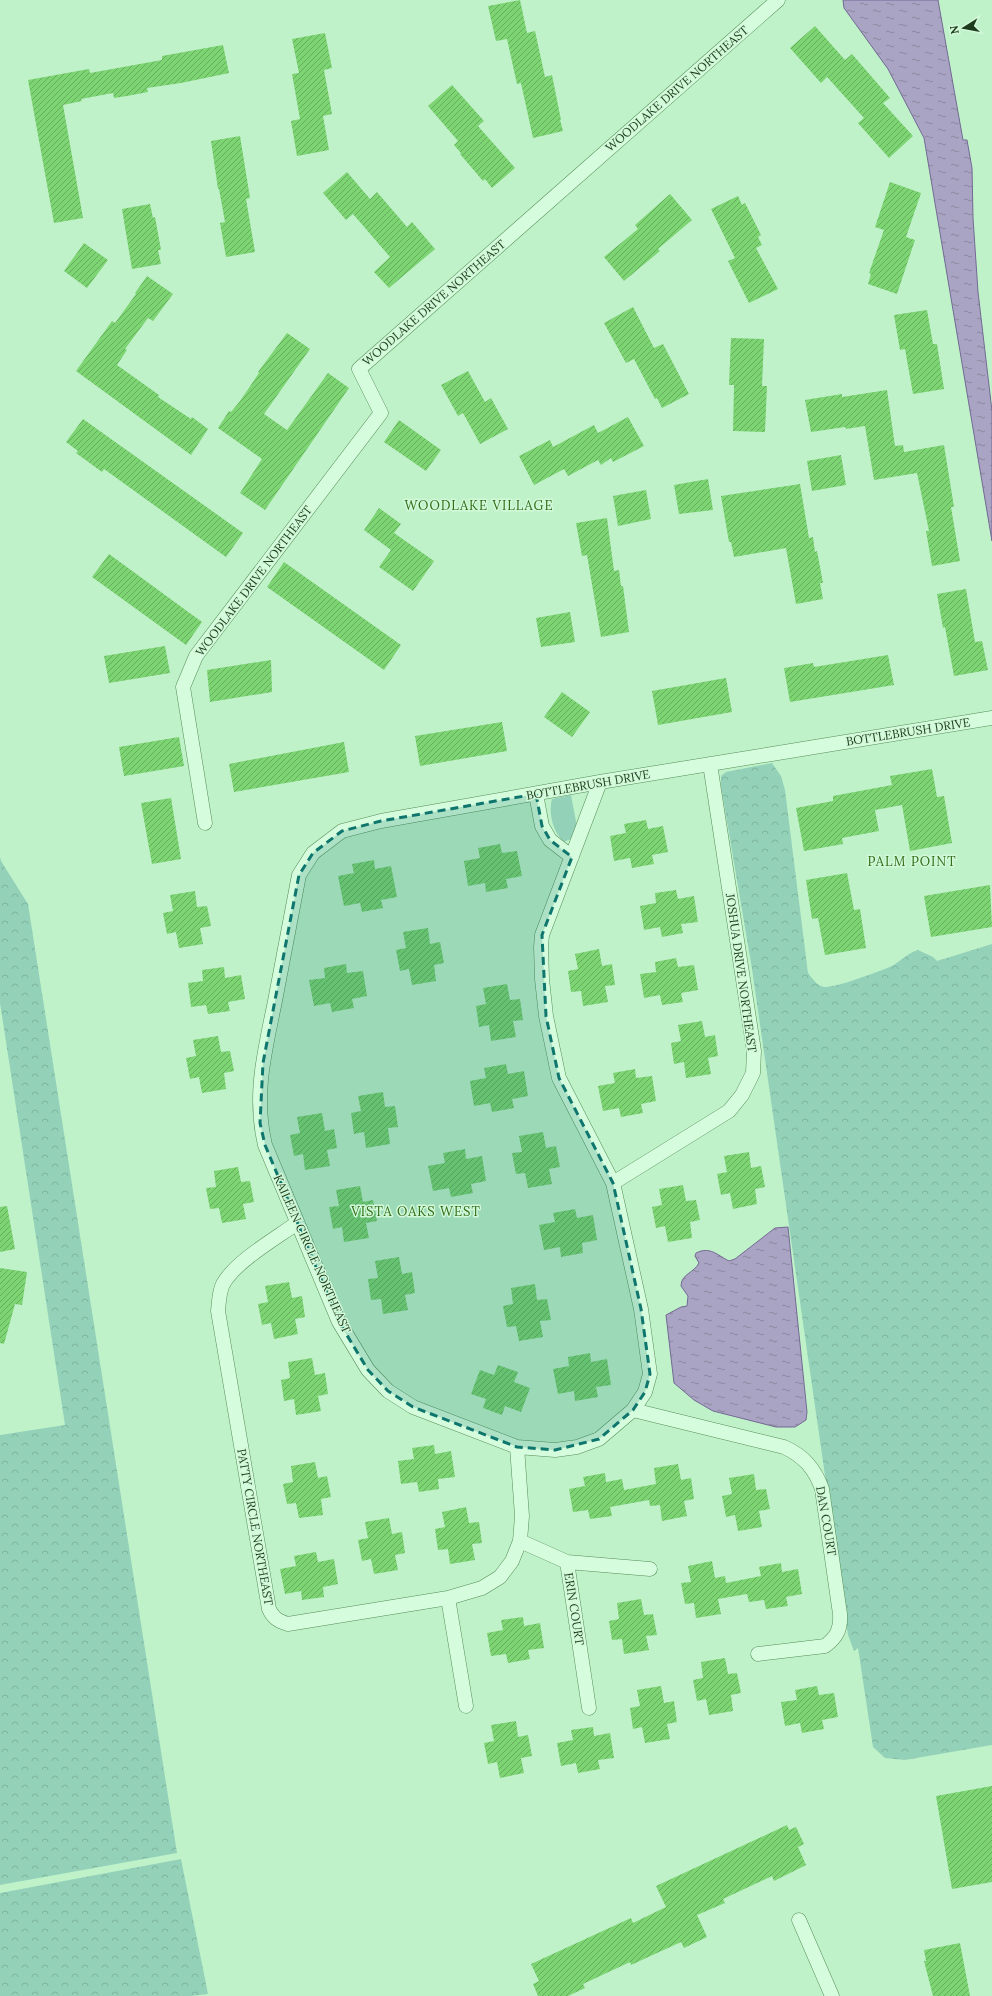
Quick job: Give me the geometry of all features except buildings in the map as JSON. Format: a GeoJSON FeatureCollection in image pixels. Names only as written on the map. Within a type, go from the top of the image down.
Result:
{"type":"FeatureCollection","features":[{"type":"Feature","properties":{"kind":"street","name":"WOODLAKE DRIVE NORTHEAST"},"geometry":{"type":"LineString","coordinates":[[205,823],[183,687],[196,656],[381,413],[359,369],[778,0]]}},
{"type":"Feature","properties":{"kind":"street","name":"BOTTLEBRUSH DRIVE"},"geometry":{"type":"LineString","coordinates":[[281,970],[299,875],[313,853],[342,831],[381,822],[600,782],[992,718]]}},
{"type":"Feature","properties":{"kind":"street","name":"JOSHUA DRIVE NORTHEAST"},"geometry":{"type":"LineString","coordinates":[[613,1183],[730,1111],[742,1095],[752,1073],[754,1051],[710,764]]}},
{"type":"Feature","properties":{"kind":"street","name":"KAILEEN CIRCLE NORTHEAST"},"geometry":{"type":"LineString","coordinates":[[281,970],[263,1063],[259,1100],[260,1123],[265,1145],[339,1322],[368,1370],[388,1390],[413,1407],[517,1447],[555,1450],[577,1447],[599,1439],[633,1410],[645,1392],[650,1374],[641,1309],[613,1183],[559,1078],[546,1016],[542,979],[541,947],[542,935],[600,782]]}},
{"type":"Feature","properties":{"kind":"street"},"geometry":{"type":"LineString","coordinates":[[536,794],[542,826],[550,840],[572,856]]}},
{"type":"Feature","properties":{"kind":"street","name":"PATTY CIRCLE NORTHEAST"},"geometry":{"type":"LineString","coordinates":[[297,1224],[238,1266],[222,1285],[218,1311],[269,1609],[273,1617],[280,1622],[288,1624],[448,1598],[482,1588],[500,1577],[512,1561],[520,1541],[522,1516],[517,1447]]}},
{"type":"Feature","properties":{"kind":"street","name":"DAN COURT"},"geometry":{"type":"LineString","coordinates":[[633,1410],[784,1447],[796,1452],[806,1460],[818,1478],[822,1489],[840,1614],[839,1629],[833,1640],[825,1646],[758,1654]]}},
{"type":"Feature","properties":{"kind":"street","name":"ERIN COURT"},"geometry":{"type":"LineString","coordinates":[[520,1541],[567,1562],[589,1708]]}},
{"type":"Feature","properties":{"kind":"street"},"geometry":{"type":"LineString","coordinates":[[567,1562],[650,1569]]}},
{"type":"Feature","properties":{"kind":"street"},"geometry":{"type":"LineString","coordinates":[[448,1598],[466,1706]]}},
{"type":"Feature","properties":{"kind":"street"},"geometry":{"type":"LineString","coordinates":[[799,1920],[832,1996]]}},
{"type":"Feature","properties":{"kind":"highlighted area"},"geometry":{"type":"Polygon","coordinates":[[[536,794],[542,826],[550,840],[572,857],[542,935],[546,1016],[559,1078],[613,1183],[641,1309],[650,1374],[645,1392],[633,1410],[599,1439],[555,1450],[517,1447],[413,1407],[388,1391],[368,1370],[339,1322],[265,1145],[260,1123],[263,1063],[299,875],[313,853],[342,831],[381,821],[536,794]]]}},
{"type":"Feature","properties":{"kind":"green space"},"geometry":{"type":"Polygon","coordinates":[[[772,763],[781,776],[785,790],[808,973],[817,983],[824,987],[830,987],[858,979],[892,966],[918,950],[933,957],[937,961],[992,944],[992,1745],[905,1760],[885,1758],[873,1747],[858,1648],[854,1651],[848,1635],[752,969],[721,786],[721,776],[726,772],[772,763]]]}},
{"type":"Feature","properties":{"kind":"green space"},"geometry":{"type":"Polygon","coordinates":[[[571,795],[577,827],[573,838],[564,842],[554,828],[551,816],[551,804],[552,799],[571,795]]]}},
{"type":"Feature","properties":{"kind":"green space"},"geometry":{"type":"Polygon","coordinates":[[[0,857],[28,904],[177,1853],[0,1885],[0,1435],[65,1425],[0,1003],[0,857]]]}},
{"type":"Feature","properties":{"kind":"green space"},"geometry":{"type":"Polygon","coordinates":[[[181,1859],[208,1994],[191,1996],[0,1996],[0,1893],[181,1859]]]}},
{"type":"Feature","properties":{"kind":"water"},"geometry":{"type":"Polygon","coordinates":[[[843,0],[938,0],[963,140],[967,140],[972,168],[973,218],[978,292],[992,411],[992,541],[924,138],[888,69],[844,8],[843,0]]]}},
{"type":"Feature","properties":{"kind":"water"},"geometry":{"type":"Polygon","coordinates":[[[788,1227],[807,1412],[806,1420],[795,1427],[776,1427],[713,1411],[694,1400],[674,1383],[666,1315],[681,1307],[687,1306],[688,1296],[681,1286],[685,1276],[699,1263],[695,1256],[696,1253],[705,1250],[717,1254],[729,1261],[735,1259],[775,1228],[788,1227]]]}},
{"type":"Feature","properties":{"kind":"district","name":"WOODLAKE VILLAGE"},"geometry":{"type":"Point","coordinates":[479,505]}},
{"type":"Feature","properties":{"kind":"district","name":"PALM POINT"},"geometry":{"type":"Point","coordinates":[912,861]}},
{"type":"Feature","properties":{"kind":"district","name":"VISTA OAKS WEST"},"geometry":{"type":"Point","coordinates":[416,1211]}}]}
